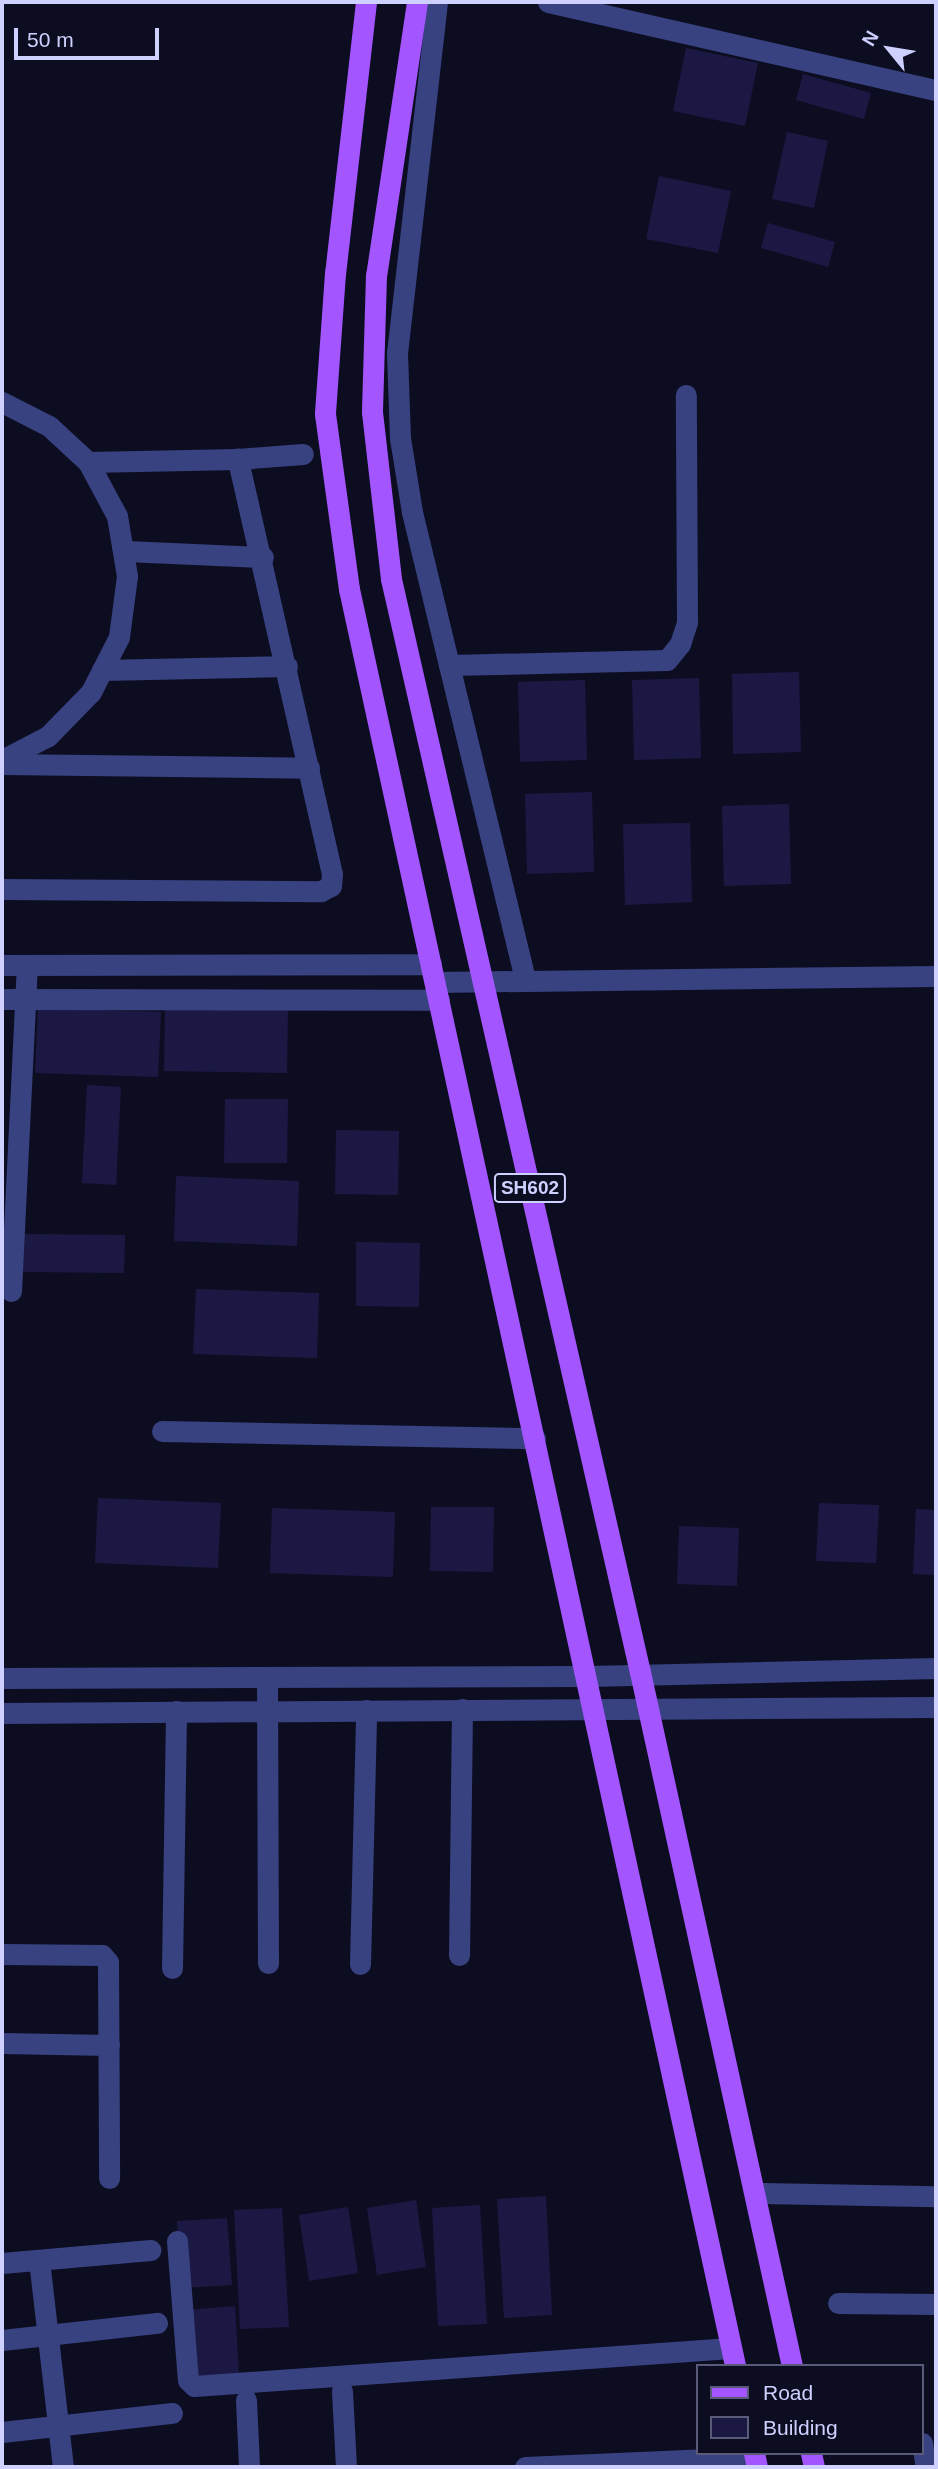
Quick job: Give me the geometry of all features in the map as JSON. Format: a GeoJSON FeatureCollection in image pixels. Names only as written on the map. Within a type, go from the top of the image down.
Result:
{"type":"FeatureCollection","features":[{"type":"Feature","properties":{"kind":"main road","name":"SH602"},"geometry":{"type":"LineString","coordinates":[[366,2],[335,273],[325,414],[349,589],[588,1676],[733,2357]]}},
{"type":"Feature","properties":{"kind":"main road","name":"SH602"},"geometry":{"type":"LineString","coordinates":[[417,2],[376,275],[372,412],[391,579],[640,1672],[792,2364]]}},
{"type":"Feature","properties":{"kind":"street"},"geometry":{"type":"LineString","coordinates":[[437,2],[396,388],[412,512],[525,978]]}},
{"type":"Feature","properties":{"kind":"street"},"geometry":{"type":"LineString","coordinates":[[548,2],[936,90]]}},
{"type":"Feature","properties":{"kind":"street"},"geometry":{"type":"LineString","coordinates":[[449,665],[667,660],[680,644],[687,622],[686,396]]}},
{"type":"Feature","properties":{"kind":"street"},"geometry":{"type":"LineString","coordinates":[[2,402],[49,426],[88,462],[117,516],[126,551],[127,576],[119,637],[91,692],[48,736],[2,762]]}},
{"type":"Feature","properties":{"kind":"street"},"geometry":{"type":"LineString","coordinates":[[88,462],[239,459],[303,454]]}},
{"type":"Feature","properties":{"kind":"street"},"geometry":{"type":"LineString","coordinates":[[2,889],[321,891],[331,886],[332,874],[263,556],[239,459]]}},
{"type":"Feature","properties":{"kind":"street"},"geometry":{"type":"LineString","coordinates":[[126,551],[263,556]]}},
{"type":"Feature","properties":{"kind":"street"},"geometry":{"type":"LineString","coordinates":[[103,670],[287,666]]}},
{"type":"Feature","properties":{"kind":"street"},"geometry":{"type":"LineString","coordinates":[[2,762],[309,768]]}},
{"type":"Feature","properties":{"kind":"street"},"geometry":{"type":"LineString","coordinates":[[2,965],[435,982]]}},
{"type":"Feature","properties":{"kind":"street"},"geometry":{"type":"LineString","coordinates":[[11,1292],[27,965]]}},
{"type":"Feature","properties":{"kind":"street"},"geometry":{"type":"LineString","coordinates":[[2,999],[482,979],[936,976]]}},
{"type":"Feature","properties":{"kind":"street"},"geometry":{"type":"LineString","coordinates":[[162,1431],[535,1438]]}},
{"type":"Feature","properties":{"kind":"street"},"geometry":{"type":"LineString","coordinates":[[2,1678],[588,1676],[640,1672],[936,1668]]}},
{"type":"Feature","properties":{"kind":"street"},"geometry":{"type":"LineString","coordinates":[[267,1677],[268,1963]]}},
{"type":"Feature","properties":{"kind":"street"},"geometry":{"type":"LineString","coordinates":[[2,1713],[936,1707]]}},
{"type":"Feature","properties":{"kind":"street"},"geometry":{"type":"LineString","coordinates":[[459,1955],[462,1709]]}},
{"type":"Feature","properties":{"kind":"street"},"geometry":{"type":"LineString","coordinates":[[360,1964],[366,1710]]}},
{"type":"Feature","properties":{"kind":"street"},"geometry":{"type":"LineString","coordinates":[[172,1968],[176,1712]]}},
{"type":"Feature","properties":{"kind":"street"},"geometry":{"type":"LineString","coordinates":[[2,1954],[102,1955],[110,1971],[109,2178]]}},
{"type":"Feature","properties":{"kind":"street"},"geometry":{"type":"LineString","coordinates":[[2,2043],[109,2045]]}},
{"type":"Feature","properties":{"kind":"street"},"geometry":{"type":"LineString","coordinates":[[756,2193],[936,2196]]}},
{"type":"Feature","properties":{"kind":"street"},"geometry":{"type":"LineString","coordinates":[[177,2241],[188,2380],[194,2386],[733,2357]]}},
{"type":"Feature","properties":{"kind":"street"},"geometry":{"type":"LineString","coordinates":[[2,2263],[150,2250]]}},
{"type":"Feature","properties":{"kind":"street"},"geometry":{"type":"LineString","coordinates":[[38,2260],[63,2467]]}},
{"type":"Feature","properties":{"kind":"street"},"geometry":{"type":"LineString","coordinates":[[838,2303],[936,2304]]}},
{"type":"Feature","properties":{"kind":"street"},"geometry":{"type":"LineString","coordinates":[[2,2340],[157,2323]]}},
{"type":"Feature","properties":{"kind":"street"},"geometry":{"type":"LineString","coordinates":[[342,2391],[346,2467]]}},
{"type":"Feature","properties":{"kind":"street"},"geometry":{"type":"LineString","coordinates":[[246,2400],[249,2467]]}},
{"type":"Feature","properties":{"kind":"street"},"geometry":{"type":"LineString","coordinates":[[2,2432],[172,2413]]}},
{"type":"Feature","properties":{"kind":"street"},"geometry":{"type":"LineString","coordinates":[[525,2467],[755,2459]]}},
{"type":"Feature","properties":{"kind":"building"},"geometry":{"type":"Polygon","coordinates":[[[686,48],[758,63],[745,126],[673,111],[686,48]]]}},
{"type":"Feature","properties":{"kind":"building"},"geometry":{"type":"Polygon","coordinates":[[[803,74],[871,93],[864,119],[796,100],[803,74]]]}},
{"type":"Feature","properties":{"kind":"building"},"geometry":{"type":"Polygon","coordinates":[[[787,132],[828,141],[814,208],[772,199],[787,132]]]}},
{"type":"Feature","properties":{"kind":"building"},"geometry":{"type":"Polygon","coordinates":[[[659,176],[731,191],[718,253],[646,239],[659,176]]]}},
{"type":"Feature","properties":{"kind":"building"},"geometry":{"type":"Polygon","coordinates":[[[768,223],[835,242],[828,267],[761,248],[768,223]]]}},
{"type":"Feature","properties":{"kind":"building"},"geometry":{"type":"Polygon","coordinates":[[[799,672],[801,752],[733,754],[732,674],[799,672]]]}},
{"type":"Feature","properties":{"kind":"building"},"geometry":{"type":"Polygon","coordinates":[[[699,678],[701,758],[634,760],[632,680],[699,678]]]}},
{"type":"Feature","properties":{"kind":"building"},"geometry":{"type":"Polygon","coordinates":[[[585,680],[587,760],[520,762],[518,682],[585,680]]]}},
{"type":"Feature","properties":{"kind":"building"},"geometry":{"type":"Polygon","coordinates":[[[592,792],[594,872],[527,874],[525,794],[592,792]]]}},
{"type":"Feature","properties":{"kind":"building"},"geometry":{"type":"Polygon","coordinates":[[[789,804],[791,884],[724,886],[722,806],[789,804]]]}},
{"type":"Feature","properties":{"kind":"building"},"geometry":{"type":"Polygon","coordinates":[[[690,823],[692,902],[625,905],[623,824],[690,823]]]}},
{"type":"Feature","properties":{"kind":"building"},"geometry":{"type":"Polygon","coordinates":[[[165,1006],[288,1008],[287,1073],[164,1071],[165,1006]]]}},
{"type":"Feature","properties":{"kind":"building"},"geometry":{"type":"Polygon","coordinates":[[[38,1008],[161,1012],[158,1077],[35,1073],[38,1008]]]}},
{"type":"Feature","properties":{"kind":"building"},"geometry":{"type":"Polygon","coordinates":[[[87,1085],[121,1087],[116,1185],[82,1183],[87,1085]]]}},
{"type":"Feature","properties":{"kind":"building"},"geometry":{"type":"Polygon","coordinates":[[[225,1099],[288,1099],[287,1163],[224,1163],[225,1099]]]}},
{"type":"Feature","properties":{"kind":"building"},"geometry":{"type":"Polygon","coordinates":[[[336,1130],[399,1131],[398,1195],[335,1194],[336,1130]]]}},
{"type":"Feature","properties":{"kind":"building"},"geometry":{"type":"Polygon","coordinates":[[[176,1176],[299,1181],[297,1246],[174,1241],[176,1176]]]}},
{"type":"Feature","properties":{"kind":"building"},"geometry":{"type":"Polygon","coordinates":[[[23,1234],[125,1235],[124,1273],[22,1272],[23,1234]]]}},
{"type":"Feature","properties":{"kind":"building"},"geometry":{"type":"Polygon","coordinates":[[[356,1242],[420,1243],[419,1307],[356,1306],[356,1242]]]}},
{"type":"Feature","properties":{"kind":"building"},"geometry":{"type":"Polygon","coordinates":[[[196,1289],[319,1293],[317,1358],[193,1354],[196,1289]]]}},
{"type":"Feature","properties":{"kind":"building"},"geometry":{"type":"Polygon","coordinates":[[[98,1498],[221,1503],[218,1568],[95,1563],[98,1498]]]}},
{"type":"Feature","properties":{"kind":"building"},"geometry":{"type":"Polygon","coordinates":[[[819,1503],[879,1505],[876,1563],[816,1561],[819,1503]]]}},
{"type":"Feature","properties":{"kind":"building"},"geometry":{"type":"Polygon","coordinates":[[[431,1507],[494,1507],[493,1572],[430,1571],[431,1507]]]}},
{"type":"Feature","properties":{"kind":"building"},"geometry":{"type":"Polygon","coordinates":[[[272,1508],[395,1512],[393,1577],[270,1573],[272,1508]]]}},
{"type":"Feature","properties":{"kind":"building"},"geometry":{"type":"Polygon","coordinates":[[[916,1509],[936,1510],[936,1575],[913,1574],[916,1509]]]}},
{"type":"Feature","properties":{"kind":"building"},"geometry":{"type":"Polygon","coordinates":[[[679,1526],[739,1528],[737,1586],[677,1584],[679,1526]]]}},
{"type":"Feature","properties":{"kind":"building"},"geometry":{"type":"Polygon","coordinates":[[[546,2196],[552,2315],[504,2318],[497,2199],[546,2196]]]}},
{"type":"Feature","properties":{"kind":"building"},"geometry":{"type":"Polygon","coordinates":[[[416,2200],[426,2267],[377,2275],[367,2208],[416,2200]]]}},
{"type":"Feature","properties":{"kind":"building"},"geometry":{"type":"Polygon","coordinates":[[[480,2205],[487,2324],[438,2326],[432,2208],[480,2205]]]}},
{"type":"Feature","properties":{"kind":"building"},"geometry":{"type":"Polygon","coordinates":[[[348,2207],[358,2273],[309,2281],[299,2215],[348,2207]]]}},
{"type":"Feature","properties":{"kind":"building"},"geometry":{"type":"Polygon","coordinates":[[[282,2208],[289,2327],[240,2329],[234,2210],[282,2208]]]}},
{"type":"Feature","properties":{"kind":"building"},"geometry":{"type":"Polygon","coordinates":[[[227,2218],[232,2285],[181,2288],[177,2221],[227,2218]]]}},
{"type":"Feature","properties":{"kind":"building"},"geometry":{"type":"Polygon","coordinates":[[[235,2306],[239,2373],[189,2377],[185,2310],[235,2306]]]}}]}
